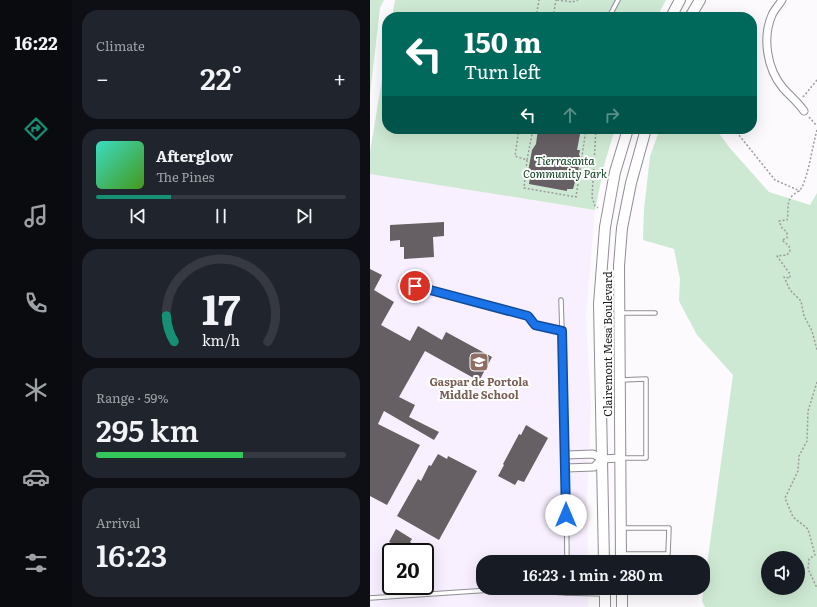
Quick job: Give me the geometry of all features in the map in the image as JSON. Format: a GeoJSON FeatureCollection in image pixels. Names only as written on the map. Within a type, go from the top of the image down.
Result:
{"type":"FeatureCollection","features":[{"type":"Feature","properties":{"kind":"main road"},"geometry":{"type":"LineString","coordinates":[[674,12],[680,0]]}},
{"type":"Feature","properties":{"kind":"main road"},"geometry":{"type":"LineString","coordinates":[[691,12],[693,0]]}},
{"type":"Feature","properties":{"kind":"main road"},"geometry":{"type":"LineString","coordinates":[[693,12],[700,0]]}},
{"type":"Feature","properties":{"kind":"main road","name":"Clairemont Mesa Boulevard"},"geometry":{"type":"LineString","coordinates":[[604,555],[599,304],[605,227],[615,172],[626,134]]}},
{"type":"Feature","properties":{"kind":"main road","name":"Clairemont Mesa Boulevard"},"geometry":{"type":"LineString","coordinates":[[621,555],[619,458],[619,266],[622,228],[631,183],[645,134]]}},
{"type":"Feature","properties":{"kind":"main road"},"geometry":{"type":"LineString","coordinates":[[605,595],[605,607]]}},
{"type":"Feature","properties":{"kind":"main road"},"geometry":{"type":"LineString","coordinates":[[622,595],[622,607]]}},
{"type":"Feature","properties":{"kind":"street"},"geometry":{"type":"LineString","coordinates":[[782,0],[772,15],[767,34],[767,46],[772,70],[783,87],[804,110]]}},
{"type":"Feature","properties":{"kind":"street"},"geometry":{"type":"LineString","coordinates":[[566,455],[593,454],[602,459],[619,458]]}},
{"type":"Feature","properties":{"kind":"street"},"geometry":{"type":"LineString","coordinates":[[566,468],[594,467],[602,459]]}},
{"type":"Feature","properties":{"kind":"lane"},"geometry":{"type":"LineString","coordinates":[[612,12],[618,0]]}},
{"type":"Feature","properties":{"kind":"lane"},"geometry":{"type":"LineString","coordinates":[[401,282],[528,316],[535,325],[562,331]]}},
{"type":"Feature","properties":{"kind":"lane"},"geometry":{"type":"LineString","coordinates":[[561,300],[566,455],[567,555]]}},
{"type":"Feature","properties":{"kind":"lane"},"geometry":{"type":"LineString","coordinates":[[618,313],[655,313]]}},
{"type":"Feature","properties":{"kind":"lane"},"geometry":{"type":"LineString","coordinates":[[619,380],[646,380],[646,458],[619,458]]}},
{"type":"Feature","properties":{"kind":"lane"},"geometry":{"type":"LineString","coordinates":[[621,528],[669,528],[668,554],[656,555]]}},
{"type":"Feature","properties":{"kind":"lane"},"geometry":{"type":"LineString","coordinates":[[370,598],[476,591]]}},
{"type":"Feature","properties":{"kind":"path"},"geometry":{"type":"LineString","coordinates":[[537,12],[539,0]]}},
{"type":"Feature","properties":{"kind":"path"},"geometry":{"type":"LineString","coordinates":[[554,12],[556,0],[572,2],[578,0]]}},
{"type":"Feature","properties":{"kind":"path"},"geometry":{"type":"LineString","coordinates":[[799,103],[817,80]]}},
{"type":"Feature","properties":{"kind":"path"},"geometry":{"type":"LineString","coordinates":[[804,110],[817,126]]}},
{"type":"Feature","properties":{"kind":"path"},"geometry":{"type":"LineString","coordinates":[[817,130],[813,142],[813,150],[800,190],[791,197],[787,210],[787,220],[779,221],[782,228],[787,232],[787,238],[782,240],[789,246],[790,251],[787,255],[777,256],[790,274],[790,278],[784,278],[790,290],[801,301],[804,316],[812,330],[817,350]]}},
{"type":"Feature","properties":{"kind":"path"},"geometry":{"type":"LineString","coordinates":[[518,134],[515,156],[527,160]]}},
{"type":"Feature","properties":{"kind":"path"},"geometry":{"type":"LineString","coordinates":[[532,134],[524,188],[576,197],[585,134]]}},
{"type":"Feature","properties":{"kind":"path"},"geometry":{"type":"LineString","coordinates":[[596,134],[592,197],[595,206],[598,208]]}},
{"type":"Feature","properties":{"kind":"path"},"geometry":{"type":"LineString","coordinates":[[738,134],[775,180],[800,190]]}},
{"type":"Feature","properties":{"kind":"path"},"geometry":{"type":"LineString","coordinates":[[817,382],[808,411],[807,441],[798,456],[798,471],[785,498],[793,517],[808,529],[812,539],[815,555],[809,559],[808,569],[817,588]]}},
{"type":"Feature","properties":{"kind":"shaded area","name":"Gaspar de Portola Middle School"},"geometry":{"type":"Polygon","coordinates":[[[370,174],[595,210],[586,318],[591,406],[587,500],[588,555],[476,555],[476,595],[588,595],[588,607],[370,607],[370,174]]]}},
{"type":"Feature","properties":{"kind":"green space"},"geometry":{"type":"Polygon","coordinates":[[[370,0],[384,0],[380,8],[370,95],[370,0]]]}},
{"type":"Feature","properties":{"kind":"green space"},"geometry":{"type":"Polygon","coordinates":[[[395,0],[666,0],[660,12],[393,12],[395,0]]]}},
{"type":"Feature","properties":{"kind":"green space","name":"Tierrasanta Community Park"},"geometry":{"type":"Polygon","coordinates":[[[382,79],[382,134],[613,134],[605,162],[595,210],[370,174],[370,152],[382,79]]]}},
{"type":"Feature","properties":{"kind":"green space"},"geometry":{"type":"Polygon","coordinates":[[[658,134],[720,134],[729,147],[769,192],[810,205],[817,193],[817,607],[705,607],[702,601],[703,595],[710,595],[710,555],[708,555],[733,375],[697,335],[679,301],[680,279],[674,249],[643,240],[644,209],[650,156],[658,134]]]}},
{"type":"Feature","properties":{"kind":"building"},"geometry":{"type":"Polygon","coordinates":[[[537,134],[580,134],[577,150],[580,150],[580,156],[577,182],[575,182],[573,189],[567,189],[567,191],[529,184],[530,178],[527,177],[532,150],[536,144],[537,134]]]}},
{"type":"Feature","properties":{"kind":"building"},"geometry":{"type":"Polygon","coordinates":[[[444,222],[444,236],[433,237],[434,257],[404,259],[404,247],[400,247],[400,240],[390,241],[390,225],[444,222]]]}},
{"type":"Feature","properties":{"kind":"building"},"geometry":{"type":"Polygon","coordinates":[[[370,269],[382,275],[374,290],[394,302],[381,325],[410,341],[418,326],[442,340],[446,332],[492,357],[479,381],[425,351],[399,397],[415,405],[409,417],[439,432],[434,440],[384,411],[378,424],[420,445],[387,505],[370,496],[370,269]]]}},
{"type":"Feature","properties":{"kind":"building"},"geometry":{"type":"Polygon","coordinates":[[[526,425],[548,438],[524,482],[518,480],[515,485],[498,476],[519,434],[521,435],[526,425]]]}},
{"type":"Feature","properties":{"kind":"building"},"geometry":{"type":"Polygon","coordinates":[[[438,454],[447,459],[448,456],[477,471],[439,540],[397,516],[418,479],[421,481],[429,465],[431,466],[438,454]]]}},
{"type":"Feature","properties":{"kind":"building"},"geometry":{"type":"Polygon","coordinates":[[[396,529],[412,539],[410,542],[412,543],[389,542],[396,529]]]}},
{"type":"Feature","properties":{"kind":"place","name":"Gaspar de Portola Middle School"},"geometry":{"type":"Point","coordinates":[479,362]}},
{"type":"Feature","properties":{"kind":"route"},"geometry":{"type":"LineString","coordinates":[[415,286],[528,316],[535,325],[562,331],[566,455],[566,515]]}}]}
